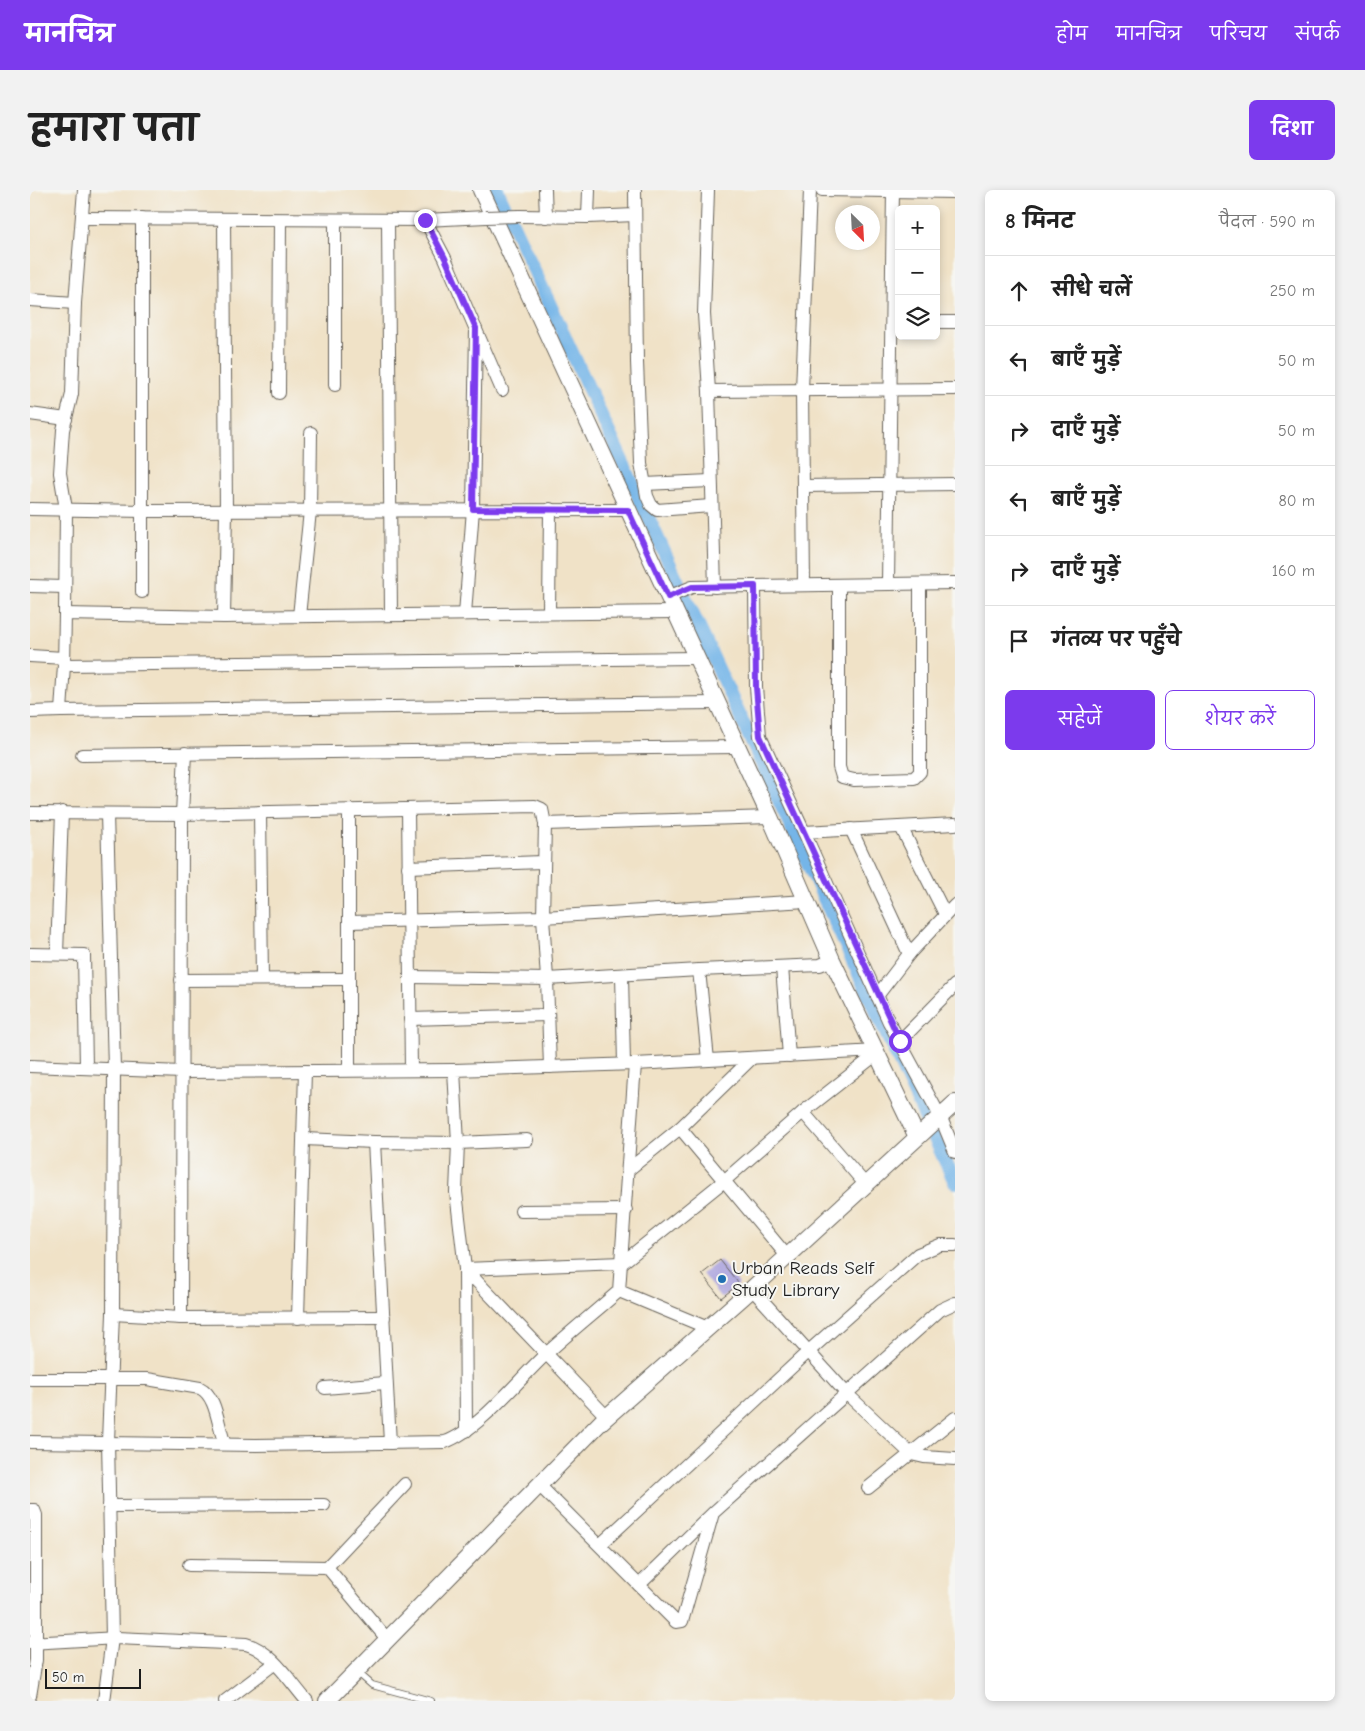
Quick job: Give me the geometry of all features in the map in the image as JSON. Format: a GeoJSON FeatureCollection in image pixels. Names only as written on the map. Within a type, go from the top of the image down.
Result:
{"type":"FeatureCollection","features":[{"type":"Feature","properties":{"kind":"street"},"geometry":{"type":"LineString","coordinates":[[61,711],[64,661],[66,509],[60,473],[62,438],[72,394],[75,303],[84,190]]}},
{"type":"Feature","properties":{"kind":"street"},"geometry":{"type":"LineString","coordinates":[[481,190],[628,510],[673,601],[696,658],[770,817],[832,960],[918,1136]]}},
{"type":"Feature","properties":{"kind":"street"},"geometry":{"type":"LineString","coordinates":[[545,190],[546,216]]}},
{"type":"Feature","properties":{"kind":"street"},"geometry":{"type":"LineString","coordinates":[[588,217],[589,190]]}},
{"type":"Feature","properties":{"kind":"street"},"geometry":{"type":"LineString","coordinates":[[635,190],[637,362],[641,463],[645,484],[651,505],[657,510],[711,506]]}},
{"type":"Feature","properties":{"kind":"street"},"geometry":{"type":"LineString","coordinates":[[708,190],[704,314],[709,391],[710,481],[715,586]]}},
{"type":"Feature","properties":{"kind":"street"},"geometry":{"type":"LineString","coordinates":[[804,585],[802,390],[810,190]]}},
{"type":"Feature","properties":{"kind":"street"},"geometry":{"type":"LineString","coordinates":[[822,190],[955,192]]}},
{"type":"Feature","properties":{"kind":"street"},"geometry":{"type":"LineString","coordinates":[[888,584],[890,390],[895,321],[893,190]]}},
{"type":"Feature","properties":{"kind":"street"},"geometry":{"type":"LineString","coordinates":[[82,218],[425,220],[518,216],[588,217],[635,215]]}},
{"type":"Feature","properties":{"kind":"street"},"geometry":{"type":"LineString","coordinates":[[142,218],[144,511],[142,592]]}},
{"type":"Feature","properties":{"kind":"street"},"geometry":{"type":"LineString","coordinates":[[224,220],[226,511],[224,617]]}},
{"type":"Feature","properties":{"kind":"street"},"geometry":{"type":"LineString","coordinates":[[279,393],[280,220]]}},
{"type":"Feature","properties":{"kind":"street"},"geometry":{"type":"LineString","coordinates":[[335,385],[336,220]]}},
{"type":"Feature","properties":{"kind":"street"},"geometry":{"type":"LineString","coordinates":[[388,220],[391,615]]}},
{"type":"Feature","properties":{"kind":"street"},"geometry":{"type":"LineString","coordinates":[[425,220],[445,258],[502,390]]}},
{"type":"Feature","properties":{"kind":"street"},"geometry":{"type":"LineString","coordinates":[[30,300],[75,303]]}},
{"type":"Feature","properties":{"kind":"street"},"geometry":{"type":"LineString","coordinates":[[940,322],[955,322]]}},
{"type":"Feature","properties":{"kind":"street"},"geometry":{"type":"LineString","coordinates":[[465,614],[473,509],[476,328]]}},
{"type":"Feature","properties":{"kind":"street"},"geometry":{"type":"LineString","coordinates":[[709,391],[955,389]]}},
{"type":"Feature","properties":{"kind":"street"},"geometry":{"type":"LineString","coordinates":[[30,414],[66,419]]}},
{"type":"Feature","properties":{"kind":"street"},"geometry":{"type":"LineString","coordinates":[[300,616],[310,511],[311,433]]}},
{"type":"Feature","properties":{"kind":"street"},"geometry":{"type":"LineString","coordinates":[[645,484],[710,481]]}},
{"type":"Feature","properties":{"kind":"street"},"geometry":{"type":"LineString","coordinates":[[803,486],[889,483],[955,484]]}},
{"type":"Feature","properties":{"kind":"street"},"geometry":{"type":"LineString","coordinates":[[30,509],[144,511],[628,510]]}},
{"type":"Feature","properties":{"kind":"street"},"geometry":{"type":"LineString","coordinates":[[549,613],[550,510]]}},
{"type":"Feature","properties":{"kind":"street"},"geometry":{"type":"LineString","coordinates":[[65,614],[224,617],[549,613],[673,601],[692,587],[955,583]]}},
{"type":"Feature","properties":{"kind":"street"},"geometry":{"type":"LineString","coordinates":[[839,585],[839,767],[842,777],[854,780],[914,778],[920,772],[920,584]]}},
{"type":"Feature","properties":{"kind":"street"},"geometry":{"type":"LineString","coordinates":[[30,586],[64,587]]}},
{"type":"Feature","properties":{"kind":"street"},"geometry":{"type":"LineString","coordinates":[[755,586],[756,687],[760,736],[877,996],[955,1152]]}},
{"type":"Feature","properties":{"kind":"street"},"geometry":{"type":"LineString","coordinates":[[30,656],[64,661],[696,658]]}},
{"type":"Feature","properties":{"kind":"street"},"geometry":{"type":"LineString","coordinates":[[30,712],[717,703]]}},
{"type":"Feature","properties":{"kind":"street"},"geometry":{"type":"LineString","coordinates":[[82,755],[737,747]]}},
{"type":"Feature","properties":{"kind":"street"},"geometry":{"type":"LineString","coordinates":[[181,1318],[182,814],[185,753]]}},
{"type":"Feature","properties":{"kind":"street"},"geometry":{"type":"LineString","coordinates":[[30,814],[62,812],[182,814],[534,806],[544,811],[545,824],[542,862],[543,917],[550,1067]]}},
{"type":"Feature","properties":{"kind":"street"},"geometry":{"type":"LineString","coordinates":[[408,809],[411,1070]]}},
{"type":"Feature","properties":{"kind":"street"},"geometry":{"type":"LineString","coordinates":[[349,1070],[350,811]]}},
{"type":"Feature","properties":{"kind":"street"},"geometry":{"type":"LineString","coordinates":[[57,954],[62,812]]}},
{"type":"Feature","properties":{"kind":"street"},"geometry":{"type":"LineString","coordinates":[[260,812],[262,979]]}},
{"type":"Feature","properties":{"kind":"street"},"geometry":{"type":"LineString","coordinates":[[104,1701],[112,1638],[108,1441],[113,1314],[114,1068],[107,814]]}},
{"type":"Feature","properties":{"kind":"street"},"geometry":{"type":"LineString","coordinates":[[545,824],[770,817]]}},
{"type":"Feature","properties":{"kind":"street"},"geometry":{"type":"LineString","coordinates":[[804,832],[955,824]]}},
{"type":"Feature","properties":{"kind":"street"},"geometry":{"type":"LineString","coordinates":[[901,827],[945,914]]}},
{"type":"Feature","properties":{"kind":"street"},"geometry":{"type":"LineString","coordinates":[[851,829],[909,954]]}},
{"type":"Feature","properties":{"kind":"street"},"geometry":{"type":"LineString","coordinates":[[408,867],[542,862]]}},
{"type":"Feature","properties":{"kind":"street"},"geometry":{"type":"LineString","coordinates":[[349,922],[543,917],[807,902]]}},
{"type":"Feature","properties":{"kind":"street"},"geometry":{"type":"LineString","coordinates":[[877,996],[909,954],[955,905]]}},
{"type":"Feature","properties":{"kind":"street"},"geometry":{"type":"LineString","coordinates":[[30,954],[82,953],[84,956],[86,1067]]}},
{"type":"Feature","properties":{"kind":"street"},"geometry":{"type":"LineString","coordinates":[[410,977],[547,979],[820,965],[832,960]]}},
{"type":"Feature","properties":{"kind":"street"},"geometry":{"type":"LineString","coordinates":[[782,967],[789,1056]]}},
{"type":"Feature","properties":{"kind":"street"},"geometry":{"type":"LineString","coordinates":[[700,970],[708,1060]]}},
{"type":"Feature","properties":{"kind":"street"},"geometry":{"type":"LineString","coordinates":[[30,1442],[108,1441],[225,1444],[446,1442],[466,1431],[547,1354],[619,1291],[628,1170],[629,1064],[622,975]]}},
{"type":"Feature","properties":{"kind":"street"},"geometry":{"type":"LineString","coordinates":[[181,980],[349,979]]}},
{"type":"Feature","properties":{"kind":"street"},"geometry":{"type":"LineString","coordinates":[[900,1041],[955,985]]}},
{"type":"Feature","properties":{"kind":"street"},"geometry":{"type":"LineString","coordinates":[[410,1019],[548,1015]]}},
{"type":"Feature","properties":{"kind":"street"},"geometry":{"type":"LineString","coordinates":[[30,1066],[182,1072],[454,1070],[878,1052]]}},
{"type":"Feature","properties":{"kind":"street"},"geometry":{"type":"LineString","coordinates":[[465,1269],[622,1263],[724,1181],[803,1112],[878,1052]]}},
{"type":"Feature","properties":{"kind":"street"},"geometry":{"type":"LineString","coordinates":[[628,1170],[680,1128],[752,1058]]}},
{"type":"Feature","properties":{"kind":"street"},"geometry":{"type":"LineString","coordinates":[[454,1070],[458,1143],[456,1192],[465,1269],[466,1431]]}},
{"type":"Feature","properties":{"kind":"street"},"geometry":{"type":"LineString","coordinates":[[298,1318],[305,1071]]}},
{"type":"Feature","properties":{"kind":"street"},"geometry":{"type":"LineString","coordinates":[[327,1701],[607,1417],[752,1289],[865,1184],[939,1119],[955,1102]]}},
{"type":"Feature","properties":{"kind":"street"},"geometry":{"type":"LineString","coordinates":[[803,1112],[865,1184]]}},
{"type":"Feature","properties":{"kind":"street"},"geometry":{"type":"LineString","coordinates":[[680,1128],[787,1256]]}},
{"type":"Feature","properties":{"kind":"street"},"geometry":{"type":"LineString","coordinates":[[304,1139],[458,1143],[527,1140]]}},
{"type":"Feature","properties":{"kind":"street"},"geometry":{"type":"LineString","coordinates":[[374,1142],[384,1317],[385,1383],[390,1443]]}},
{"type":"Feature","properties":{"kind":"street"},"geometry":{"type":"LineString","coordinates":[[521,1211],[626,1210]]}},
{"type":"Feature","properties":{"kind":"street"},"geometry":{"type":"LineString","coordinates":[[600,1545],[809,1351],[918,1254],[940,1245],[955,1245]]}},
{"type":"Feature","properties":{"kind":"street"},"geometry":{"type":"LineString","coordinates":[[465,1269],[607,1417]]}},
{"type":"Feature","properties":{"kind":"street"},"geometry":{"type":"LineString","coordinates":[[752,1289],[847,1394],[911,1454],[924,1458],[955,1459]]}},
{"type":"Feature","properties":{"kind":"street"},"geometry":{"type":"LineString","coordinates":[[619,1291],[708,1328]]}},
{"type":"Feature","properties":{"kind":"street"},"geometry":{"type":"LineString","coordinates":[[639,1585],[713,1513],[940,1310],[955,1303]]}},
{"type":"Feature","properties":{"kind":"street"},"geometry":{"type":"LineString","coordinates":[[113,1314],[181,1318],[384,1317]]}},
{"type":"Feature","properties":{"kind":"street"},"geometry":{"type":"LineString","coordinates":[[30,1379],[155,1380],[203,1389],[208,1394],[215,1410],[219,1431],[225,1444]]}},
{"type":"Feature","properties":{"kind":"street"},"geometry":{"type":"LineString","coordinates":[[325,1388],[385,1383]]}},
{"type":"Feature","properties":{"kind":"street"},"geometry":{"type":"LineString","coordinates":[[868,1488],[955,1418]]}},
{"type":"Feature","properties":{"kind":"street"},"geometry":{"type":"LineString","coordinates":[[189,1565],[327,1567],[405,1484]]}},
{"type":"Feature","properties":{"kind":"street"},"geometry":{"type":"LineString","coordinates":[[539,1485],[674,1621],[682,1621],[713,1513]]}},
{"type":"Feature","properties":{"kind":"street"},"geometry":{"type":"LineString","coordinates":[[109,1506],[324,1505]]}},
{"type":"Feature","properties":{"kind":"street"},"geometry":{"type":"LineString","coordinates":[[30,1510],[34,1510],[36,1515],[33,1643],[35,1672],[30,1696]]}},
{"type":"Feature","properties":{"kind":"street"},"geometry":{"type":"LineString","coordinates":[[327,1567],[387,1639]]}},
{"type":"Feature","properties":{"kind":"street"},"geometry":{"type":"LineString","coordinates":[[33,1643],[112,1638],[246,1644],[261,1651],[307,1701]]}},
{"type":"Feature","properties":{"kind":"street"},"geometry":{"type":"LineString","coordinates":[[224,1701],[274,1664]]}},
{"type":"Feature","properties":{"kind":"lane"},"geometry":{"type":"LineString","coordinates":[[356,1671],[372,1685],[431,1701]]}},
{"type":"Feature","properties":{"kind":"building"},"geometry":{"type":"Polygon","coordinates":[[[720,1260],[739,1284],[721,1298],[702,1274],[720,1260]]]}},
{"type":"Feature","properties":{"kind":"waterway"},"geometry":{"type":"LineString","coordinates":[[497,190],[955,1182]]}},
{"type":"Feature","properties":{"kind":"place","name":"Urban Reads Self Study Library"},"geometry":{"type":"Point","coordinates":[722,1279]}},
{"type":"Feature","properties":{"kind":"route"},"geometry":{"type":"LineString","coordinates":[[425,220],[445,258],[476,328],[473,509],[628,510],[668,597],[692,587],[755,586],[756,687],[760,736],[889,1022],[900,1041]]}}]}
